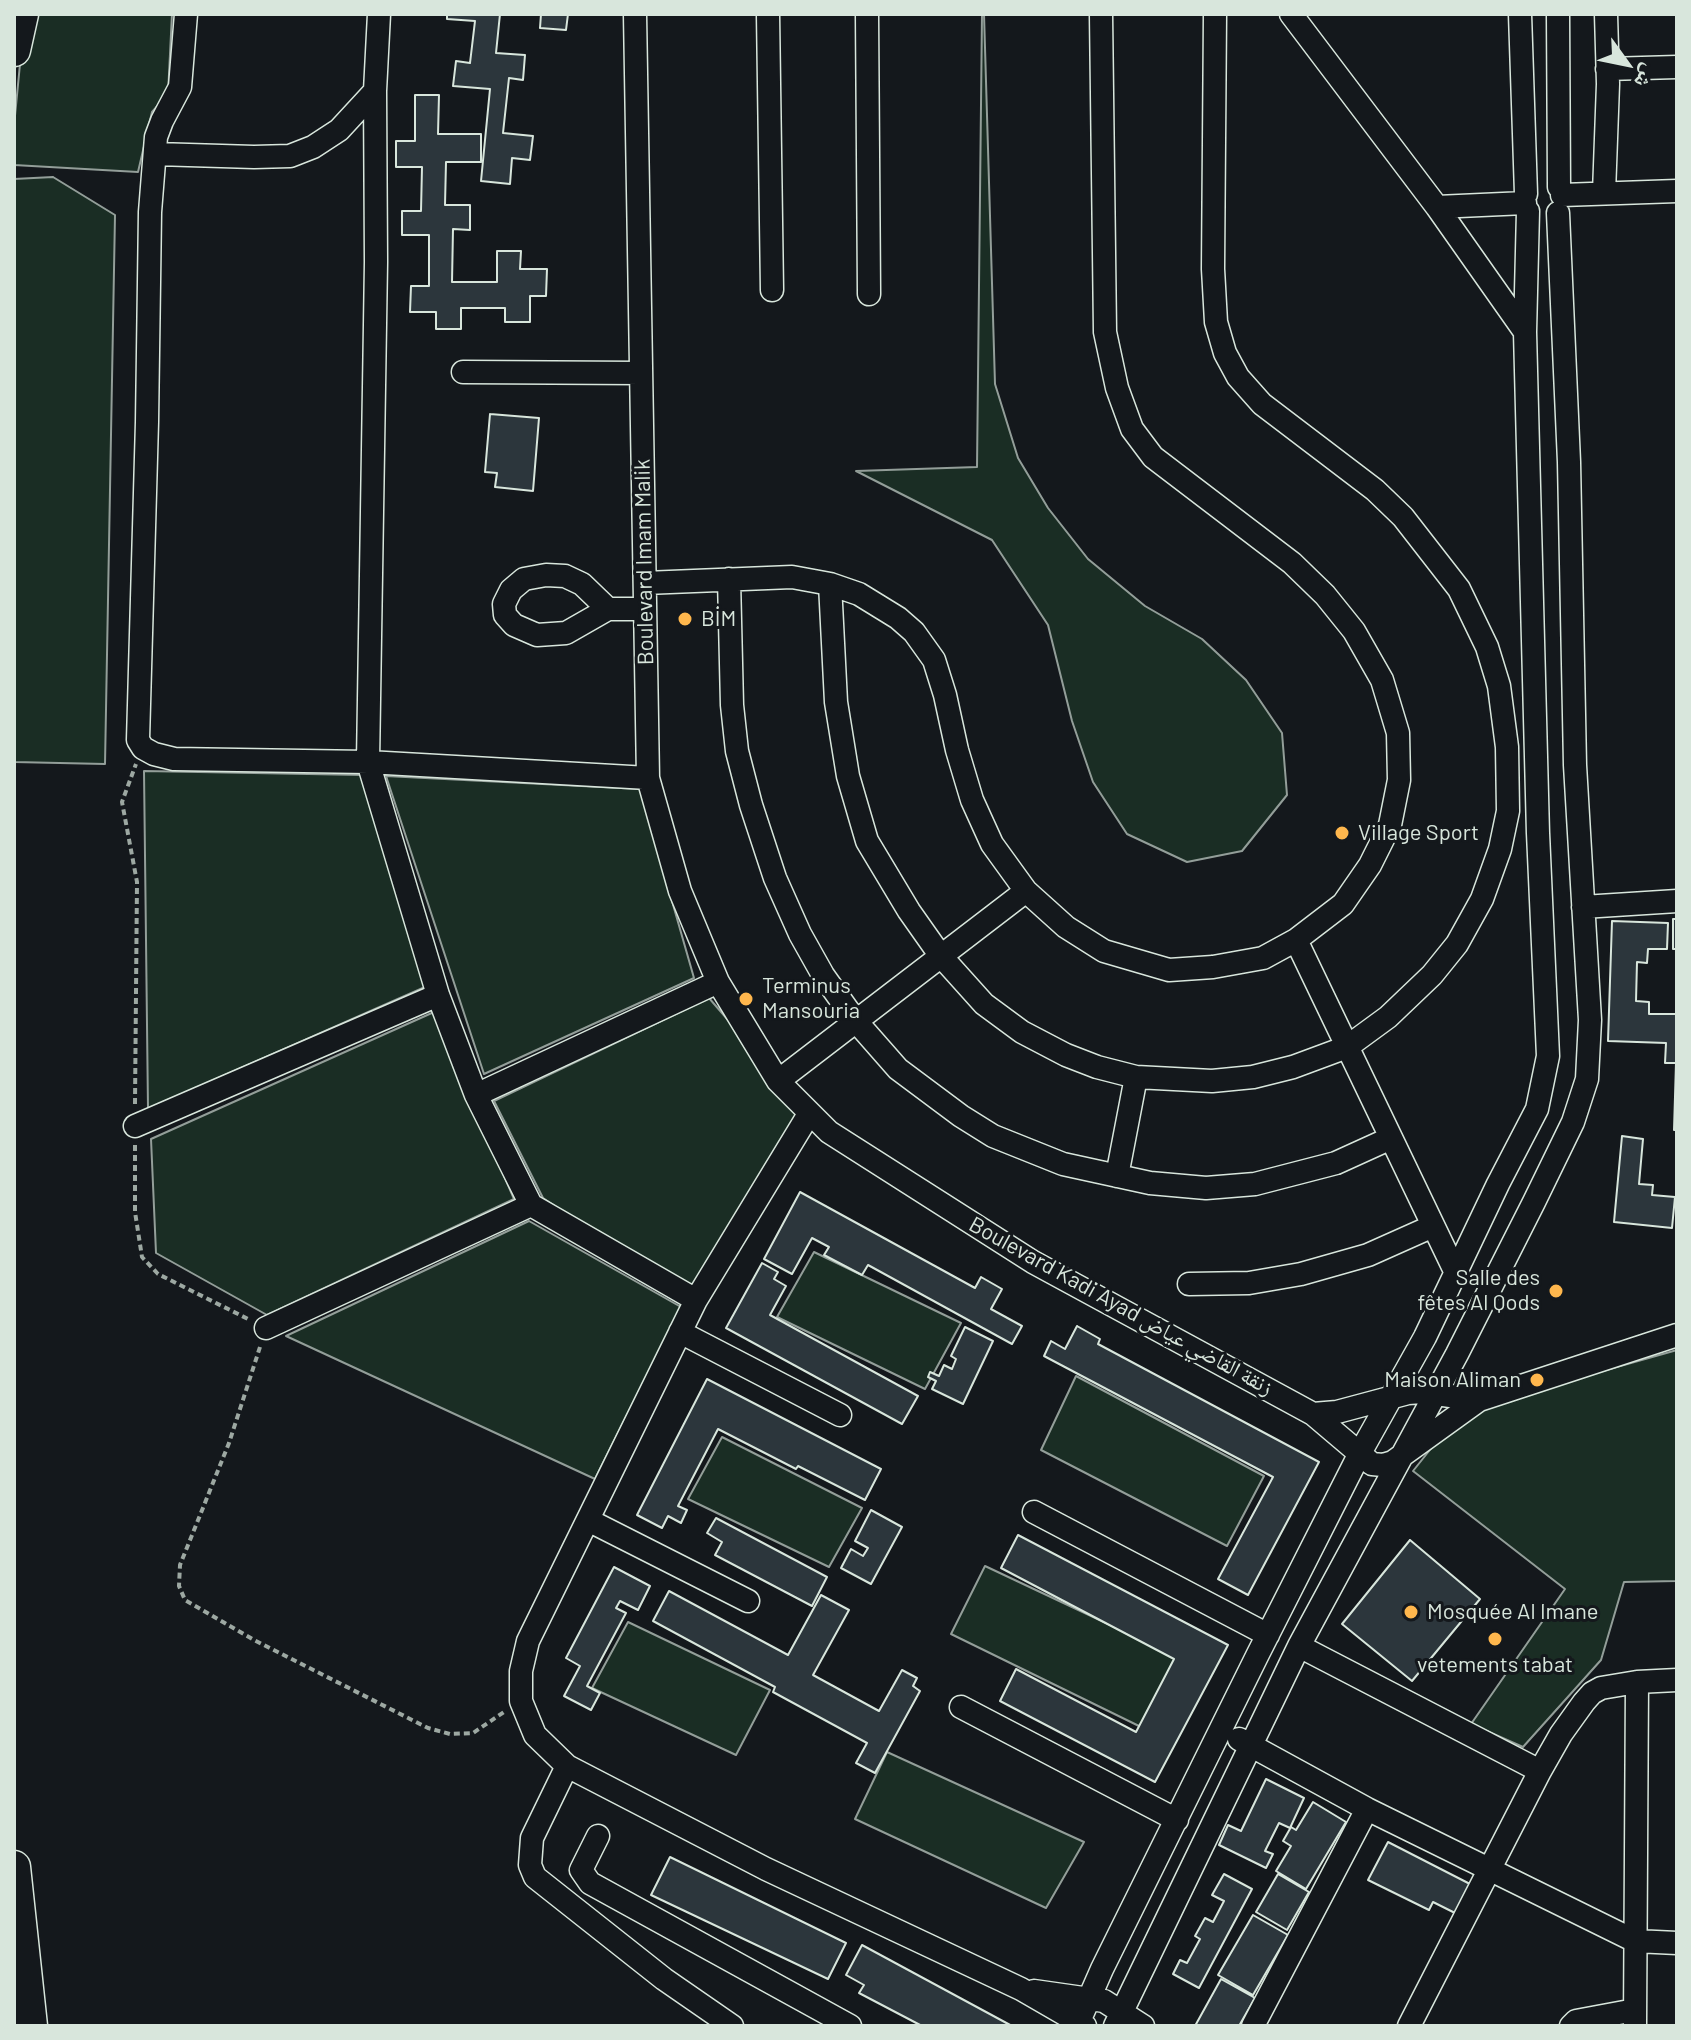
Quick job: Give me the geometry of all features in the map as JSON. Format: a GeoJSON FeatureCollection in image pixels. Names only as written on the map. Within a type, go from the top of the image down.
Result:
{"type":"FeatureCollection","features":[{"type":"Feature","properties":{"kind":"highway"},"geometry":{"type":"LineString","coordinates":[[14,50],[22,14]]}},
{"type":"Feature","properties":{"kind":"highway"},"geometry":{"type":"LineString","coordinates":[[14,1867],[31,2026]]}},
{"type":"Feature","properties":{"kind":"street"},"geometry":{"type":"LineString","coordinates":[[186,14],[180,87],[156,137],[148,245],[147,422],[138,740],[143,748],[154,754],[174,759],[368,762],[648,778]]}},
{"type":"Feature","properties":{"kind":"street"},"geometry":{"type":"LineString","coordinates":[[379,14],[375,91],[376,262],[368,762],[438,995],[476,1095],[531,1205],[696,1300]]}},
{"type":"Feature","properties":{"kind":"street","name":"Boulevard Imam Malik"},"geometry":{"type":"LineString","coordinates":[[635,14],[648,778],[680,891],[718,982],[778,1081]]}},
{"type":"Feature","properties":{"kind":"street"},"geometry":{"type":"LineString","coordinates":[[768,14],[772,290]]}},
{"type":"Feature","properties":{"kind":"street"},"geometry":{"type":"LineString","coordinates":[[867,14],[869,294]]}},
{"type":"Feature","properties":{"kind":"street"},"geometry":{"type":"LineString","coordinates":[[645,583],[792,577],[830,584],[859,594],[898,618],[914,632],[934,660],[972,800],[992,844],[1026,891],[1066,927],[1104,951],[1169,970],[1213,967],[1263,958],[1296,940],[1343,904],[1370,865],[1390,825],[1399,780],[1398,733],[1382,680],[1354,631],[1325,595],[1292,563],[1153,457],[1132,429],[1117,388],[1105,332],[1101,14]]}},
{"type":"Feature","properties":{"kind":"street"},"geometry":{"type":"LineString","coordinates":[[830,584],[836,702],[856,807],[867,841],[940,955],[984,1004],[1022,1032],[1066,1055],[1136,1077],[1212,1081],[1253,1077],[1293,1067],[1347,1047],[1388,1017],[1432,975],[1457,944],[1482,899],[1500,849],[1508,811],[1505,731],[1499,686],[1487,647],[1459,589],[1403,517],[1375,490],[1262,404],[1238,377],[1225,353],[1216,322],[1213,269],[1215,14]]}},
{"type":"Feature","properties":{"kind":"street"},"geometry":{"type":"LineString","coordinates":[[1291,14],[1437,207],[1525,332]]}},
{"type":"Feature","properties":{"kind":"street"},"geometry":{"type":"LineString","coordinates":[[809,1114],[696,1300],[528,1641],[521,1671],[521,1701],[535,1735],[567,1766],[766,1869],[1021,1989],[1080,2025],[1089,2000],[1268,1635],[1456,1273],[1537,1109],[1548,1056],[1538,833],[1520,14]]}},
{"type":"Feature","properties":{"kind":"street"},"geometry":{"type":"LineString","coordinates":[[1118,2018],[1299,1646],[1436,1394],[1566,1135],[1587,1079],[1590,1020],[1575,765],[1558,14]]}},
{"type":"Feature","properties":{"kind":"street"},"geometry":{"type":"LineString","coordinates":[[1604,193],[1606,14]]}},
{"type":"Feature","properties":{"kind":"street"},"geometry":{"type":"LineString","coordinates":[[1607,69],[1677,67]]}},
{"type":"Feature","properties":{"kind":"street"},"geometry":{"type":"LineString","coordinates":[[156,154],[290,156],[313,147],[339,130],[375,91]]}},
{"type":"Feature","properties":{"kind":"street"},"geometry":{"type":"LineString","coordinates":[[1526,203],[1531,186],[1539,182],[1548,182],[1560,198]]}},
{"type":"Feature","properties":{"kind":"street"},"geometry":{"type":"LineString","coordinates":[[1560,198],[1677,191]]}},
{"type":"Feature","properties":{"kind":"street"},"geometry":{"type":"LineString","coordinates":[[1526,203],[1537,218],[1548,218],[1560,198]]}},
{"type":"Feature","properties":{"kind":"street"},"geometry":{"type":"LineString","coordinates":[[1437,207],[1526,203]]}},
{"type":"Feature","properties":{"kind":"street"},"geometry":{"type":"LineString","coordinates":[[463,372],[641,373]]}},
{"type":"Feature","properties":{"kind":"street"},"geometry":{"type":"LineString","coordinates":[[729,579],[735,735],[751,805],[775,878],[800,934],[823,975],[855,1020],[898,1069],[993,1136],[1063,1164],[1150,1183],[1206,1188],[1255,1184],[1336,1163],[1391,1138]]}},
{"type":"Feature","properties":{"kind":"street"},"geometry":{"type":"LineString","coordinates":[[608,609],[644,609]]}},
{"type":"Feature","properties":{"kind":"street"},"geometry":{"type":"LineString","coordinates":[[778,1081],[1026,891]]}},
{"type":"Feature","properties":{"kind":"street"},"geometry":{"type":"LineString","coordinates":[[1583,907],[1677,901]]}},
{"type":"Feature","properties":{"kind":"street"},"geometry":{"type":"LineString","coordinates":[[1296,940],[1456,1273]]}},
{"type":"Feature","properties":{"kind":"street"},"geometry":{"type":"LineString","coordinates":[[476,1095],[718,982]]}},
{"type":"Feature","properties":{"kind":"street"},"geometry":{"type":"LineString","coordinates":[[135,1126],[438,995]]}},
{"type":"Feature","properties":{"kind":"street"},"geometry":{"type":"LineString","coordinates":[[1117,1176],[1136,1077]]}},
{"type":"Feature","properties":{"kind":"street","name":"Boulevard Kadi Ayad زنقة القاضي عياض"},"geometry":{"type":"LineString","coordinates":[[778,1081],[829,1132],[1033,1262],[1313,1414],[1360,1453]]}},
{"type":"Feature","properties":{"kind":"street"},"geometry":{"type":"LineString","coordinates":[[266,1328],[531,1205]]}},
{"type":"Feature","properties":{"kind":"street"},"geometry":{"type":"LineString","coordinates":[[1189,1284],[1249,1283],[1301,1274],[1368,1255],[1433,1226]]}},
{"type":"Feature","properties":{"kind":"street"},"geometry":{"type":"LineString","coordinates":[[680,1332],[840,1415]]}},
{"type":"Feature","properties":{"kind":"street"},"geometry":{"type":"LineString","coordinates":[[1360,1453],[1377,1465],[1393,1462],[1479,1400],[1677,1335]]}},
{"type":"Feature","properties":{"kind":"street"},"geometry":{"type":"LineString","coordinates":[[1313,1414],[1337,1412],[1408,1393],[1479,1400]]}},
{"type":"Feature","properties":{"kind":"street"},"geometry":{"type":"LineString","coordinates":[[1034,1512],[1268,1635]]}},
{"type":"Feature","properties":{"kind":"street"},"geometry":{"type":"LineString","coordinates":[[588,1520],[748,1601]]}},
{"type":"Feature","properties":{"kind":"street"},"geometry":{"type":"LineString","coordinates":[[1299,1646],[1540,1771]]}},
{"type":"Feature","properties":{"kind":"street"},"geometry":{"type":"LineString","coordinates":[[1409,2026],[1540,1771],[1561,1734],[1592,1693],[1601,1688],[1637,1682],[1677,1680]]}},
{"type":"Feature","properties":{"kind":"street"},"geometry":{"type":"LineString","coordinates":[[1571,2026],[1576,2021],[1635,2018],[1637,1682]]}},
{"type":"Feature","properties":{"kind":"street"},"geometry":{"type":"LineString","coordinates":[[961,1707],[1177,1820]]}},
{"type":"Feature","properties":{"kind":"street"},"geometry":{"type":"LineString","coordinates":[[1222,1729],[1367,1809],[1635,1941],[1677,1943]]}},
{"type":"Feature","properties":{"kind":"street"},"geometry":{"type":"LineString","coordinates":[[567,1766],[532,1838],[530,1865],[535,1877],[664,1979],[732,2026]]}},
{"type":"Feature","properties":{"kind":"street"},"geometry":{"type":"LineString","coordinates":[[1253,2026],[1367,1809]]}},
{"type":"Feature","properties":{"kind":"street"},"geometry":{"type":"LineString","coordinates":[[598,1836],[581,1870],[590,1883],[850,2026]]}},
{"type":"Feature","properties":{"kind":"street"},"geometry":{"type":"LineString","coordinates":[[1021,1989],[1104,2001],[1118,2018],[1143,2026]]}},
{"type":"Feature","properties":{"kind":"path"},"geometry":{"type":"LineString","coordinates":[[143,748],[122,802],[137,882],[135,1212],[142,1257],[158,1274],[266,1328],[229,1443],[180,1565],[179,1586],[185,1600],[254,1640],[428,1728],[450,1734],[473,1733],[521,1701]]}},
{"type":"Feature","properties":{"kind":"green space"},"geometry":{"type":"Polygon","coordinates":[[[35,14],[172,14],[168,94],[152,112],[138,172],[14,165],[20,64],[35,14]]]}},
{"type":"Feature","properties":{"kind":"green space"},"geometry":{"type":"Polygon","coordinates":[[[982,14],[995,384],[1018,458],[1048,508],[1088,559],[1145,606],[1202,639],[1246,680],[1282,733],[1287,795],[1242,851],[1187,862],[1127,834],[1093,782],[1072,721],[1048,625],[992,540],[856,471],[977,467],[982,14]]]}},
{"type":"Feature","properties":{"kind":"green space"},"geometry":{"type":"Polygon","coordinates":[[[53,177],[115,215],[105,764],[14,762],[14,179],[53,177]]]}},
{"type":"Feature","properties":{"kind":"green space"},"geometry":{"type":"Polygon","coordinates":[[[144,771],[363,775],[425,987],[148,1109],[144,771]]]}},
{"type":"Feature","properties":{"kind":"green space"},"geometry":{"type":"Polygon","coordinates":[[[386,776],[640,789],[694,978],[484,1074],[386,776]]]}},
{"type":"Feature","properties":{"kind":"green space"},"geometry":{"type":"Polygon","coordinates":[[[709,998],[804,1108],[687,1295],[543,1198],[494,1101],[709,998]]]}},
{"type":"Feature","properties":{"kind":"green space"},"geometry":{"type":"Polygon","coordinates":[[[434,1012],[514,1199],[267,1315],[156,1253],[151,1139],[434,1012]]]}},
{"type":"Feature","properties":{"kind":"green space"},"geometry":{"type":"Polygon","coordinates":[[[529,1221],[681,1307],[595,1479],[286,1336],[529,1221]]]}},
{"type":"Feature","properties":{"kind":"green space"},"geometry":{"type":"Polygon","coordinates":[[[814,1252],[961,1323],[925,1389],[777,1317],[814,1252]]]}},
{"type":"Feature","properties":{"kind":"green space"},"geometry":{"type":"Polygon","coordinates":[[[1677,1350],[1677,1581],[1624,1582],[1601,1660],[1523,1747],[1471,1724],[1565,1589],[1413,1471],[1461,1411],[1677,1350]]]}},
{"type":"Feature","properties":{"kind":"green space"},"geometry":{"type":"Polygon","coordinates":[[[1076,1376],[1264,1476],[1227,1546],[1041,1450],[1076,1376]]]}},
{"type":"Feature","properties":{"kind":"green space"},"geometry":{"type":"Polygon","coordinates":[[[722,1437],[862,1508],[829,1567],[688,1499],[722,1437]]]}},
{"type":"Feature","properties":{"kind":"green space"},"geometry":{"type":"Polygon","coordinates":[[[985,1566],[1178,1657],[1141,1727],[951,1634],[985,1566]]]}},
{"type":"Feature","properties":{"kind":"green space"},"geometry":{"type":"Polygon","coordinates":[[[628,1622],[770,1690],[736,1755],[592,1688],[628,1622]]]}},
{"type":"Feature","properties":{"kind":"green space"},"geometry":{"type":"Polygon","coordinates":[[[887,1752],[1084,1842],[1046,1908],[855,1819],[887,1752]]]}},
{"type":"Feature","properties":{"kind":"building"},"geometry":{"type":"Polygon","coordinates":[[[447,14],[500,14],[496,53],[525,55],[523,80],[509,78],[503,133],[533,136],[530,160],[512,158],[510,184],[481,181],[490,89],[453,86],[456,61],[470,63],[475,21],[447,19],[447,14]]]}},
{"type":"Feature","properties":{"kind":"building"},"geometry":{"type":"Polygon","coordinates":[[[541,14],[568,14],[566,30],[540,28],[541,14]]]}},
{"type":"Feature","properties":{"kind":"building"},"geometry":{"type":"Polygon","coordinates":[[[415,95],[439,95],[438,134],[481,134],[481,162],[446,162],[445,205],[470,205],[470,230],[453,229],[452,282],[497,282],[497,251],[521,251],[520,269],[547,269],[546,296],[530,296],[530,322],[505,322],[505,308],[461,308],[461,329],[436,329],[436,312],[410,312],[411,286],[429,286],[429,235],[402,235],[402,211],[421,211],[422,167],[396,167],[396,141],[415,141],[415,95]]]}},
{"type":"Feature","properties":{"kind":"building"},"geometry":{"type":"Polygon","coordinates":[[[490,414],[539,418],[533,491],[495,487],[497,473],[485,472],[490,414]]]}},
{"type":"Feature","properties":{"kind":"building"},"geometry":{"type":"Polygon","coordinates":[[[1673,919],[1677,919],[1677,949],[1673,949],[1673,919]]]}},
{"type":"Feature","properties":{"kind":"building"},"geometry":{"type":"Polygon","coordinates":[[[1612,921],[1668,923],[1667,949],[1648,949],[1647,963],[1637,962],[1636,1001],[1649,1002],[1649,1014],[1677,1014],[1677,1130],[1674,1130],[1676,1063],[1665,1063],[1666,1043],[1608,1041],[1612,921]]]}},
{"type":"Feature","properties":{"kind":"building"},"geometry":{"type":"Polygon","coordinates":[[[1622,1136],[1643,1139],[1639,1184],[1653,1185],[1652,1195],[1675,1197],[1672,1228],[1614,1222],[1622,1136]]]}},
{"type":"Feature","properties":{"kind":"building"},"geometry":{"type":"Polygon","coordinates":[[[800,1192],[975,1288],[981,1277],[1002,1289],[991,1309],[1022,1326],[1012,1344],[868,1265],[862,1275],[824,1255],[829,1247],[812,1238],[792,1274],[764,1259],[800,1192]]]}},
{"type":"Feature","properties":{"kind":"building"},"geometry":{"type":"Polygon","coordinates":[[[762,1263],[778,1272],[774,1279],[786,1286],[770,1315],[918,1396],[902,1424],[726,1328],[762,1263]]]}},
{"type":"Feature","properties":{"kind":"building"},"geometry":{"type":"Polygon","coordinates":[[[1077,1326],[1100,1339],[1098,1344],[1319,1462],[1248,1595],[1218,1579],[1273,1477],[1044,1356],[1051,1341],[1065,1349],[1077,1326]]]}},
{"type":"Feature","properties":{"kind":"building"},"geometry":{"type":"Polygon","coordinates":[[[965,1327],[993,1341],[963,1404],[932,1389],[936,1381],[928,1377],[930,1372],[939,1376],[944,1365],[952,1369],[956,1359],[951,1356],[965,1327]]]}},
{"type":"Feature","properties":{"kind":"building"},"geometry":{"type":"Polygon","coordinates":[[[707,1379],[881,1469],[865,1500],[718,1429],[678,1506],[687,1510],[681,1523],[668,1516],[662,1528],[637,1515],[707,1379]]]}},
{"type":"Feature","properties":{"kind":"building"},"geometry":{"type":"Polygon","coordinates":[[[871,1510],[902,1527],[871,1584],[841,1568],[851,1549],[863,1556],[868,1548],[855,1541],[871,1510]]]}},
{"type":"Feature","properties":{"kind":"building"},"geometry":{"type":"Polygon","coordinates":[[[716,1518],[827,1577],[812,1606],[715,1555],[722,1542],[707,1533],[716,1518]]]}},
{"type":"Feature","properties":{"kind":"building"},"geometry":{"type":"Polygon","coordinates":[[[1018,1535],[1228,1645],[1155,1782],[1000,1701],[1016,1669],[1136,1732],[1174,1659],[1001,1568],[1018,1535]]]}},
{"type":"Feature","properties":{"kind":"building","name":"Mosquée Al Imane"},"geometry":{"type":"Polygon","coordinates":[[[1410,1540],[1480,1599],[1412,1681],[1342,1624],[1410,1540]]]}},
{"type":"Feature","properties":{"kind":"building"},"geometry":{"type":"Polygon","coordinates":[[[614,1567],[650,1586],[638,1610],[620,1601],[616,1608],[626,1613],[587,1686],[600,1693],[591,1710],[564,1696],[580,1666],[566,1658],[614,1567]]]}},
{"type":"Feature","properties":{"kind":"building"},"geometry":{"type":"Polygon","coordinates":[[[669,1591],[788,1655],[821,1595],[849,1610],[813,1675],[879,1711],[902,1670],[917,1678],[913,1686],[920,1691],[875,1773],[856,1763],[867,1743],[773,1692],[775,1687],[653,1621],[669,1591]]]}},
{"type":"Feature","properties":{"kind":"building"},"geometry":{"type":"Polygon","coordinates":[[[1266,1779],[1304,1798],[1290,1828],[1279,1823],[1265,1851],[1273,1854],[1266,1868],[1219,1845],[1228,1825],[1241,1831],[1266,1779]]]}},
{"type":"Feature","properties":{"kind":"building"},"geometry":{"type":"Polygon","coordinates":[[[1313,1802],[1346,1822],[1306,1889],[1276,1871],[1291,1846],[1283,1841],[1291,1827],[1296,1830],[1313,1802]]]}},
{"type":"Feature","properties":{"kind":"building"},"geometry":{"type":"Polygon","coordinates":[[[1388,1842],[1470,1884],[1455,1913],[1433,1902],[1429,1910],[1368,1880],[1388,1842]]]}},
{"type":"Feature","properties":{"kind":"building"},"geometry":{"type":"Polygon","coordinates":[[[670,1857],[846,1943],[828,1979],[651,1895],[670,1857]]]}},
{"type":"Feature","properties":{"kind":"building"},"geometry":{"type":"Polygon","coordinates":[[[1224,1874],[1252,1889],[1199,1988],[1173,1974],[1180,1960],[1187,1963],[1200,1939],[1195,1936],[1205,1918],[1213,1922],[1224,1901],[1212,1895],[1224,1874]]]}},
{"type":"Feature","properties":{"kind":"building"},"geometry":{"type":"Polygon","coordinates":[[[1278,1874],[1309,1892],[1287,1930],[1256,1912],[1278,1874]]]}},
{"type":"Feature","properties":{"kind":"building"},"geometry":{"type":"Polygon","coordinates":[[[1253,1915],[1288,1935],[1253,1995],[1218,1975],[1253,1915]]]}},
{"type":"Feature","properties":{"kind":"building"},"geometry":{"type":"Polygon","coordinates":[[[862,1945],[1012,2026],[922,2026],[859,1993],[864,1985],[846,1975],[862,1945]]]}},
{"type":"Feature","properties":{"kind":"building"},"geometry":{"type":"Polygon","coordinates":[[[1221,1979],[1255,1998],[1239,2026],[1195,2026],[1221,1979]]]}},
{"type":"Feature","properties":{"kind":"place","name":"BİM"},"geometry":{"type":"Point","coordinates":[685,619]}},
{"type":"Feature","properties":{"kind":"place","name":"Village Sport"},"geometry":{"type":"Point","coordinates":[1342,833]}},
{"type":"Feature","properties":{"kind":"place","name":"Terminus Mansouria"},"geometry":{"type":"Point","coordinates":[746,999]}},
{"type":"Feature","properties":{"kind":"place","name":"Salle des fêtes Al Qods"},"geometry":{"type":"Point","coordinates":[1556,1291]}},
{"type":"Feature","properties":{"kind":"place","name":"Maison Aliman"},"geometry":{"type":"Point","coordinates":[1537,1380]}},
{"type":"Feature","properties":{"kind":"place","name":"Mosquée Al Imane"},"geometry":{"type":"Point","coordinates":[1411,1612]}},
{"type":"Feature","properties":{"kind":"place","name":"vetements tabat"},"geometry":{"type":"Point","coordinates":[1495,1639]}}]}
